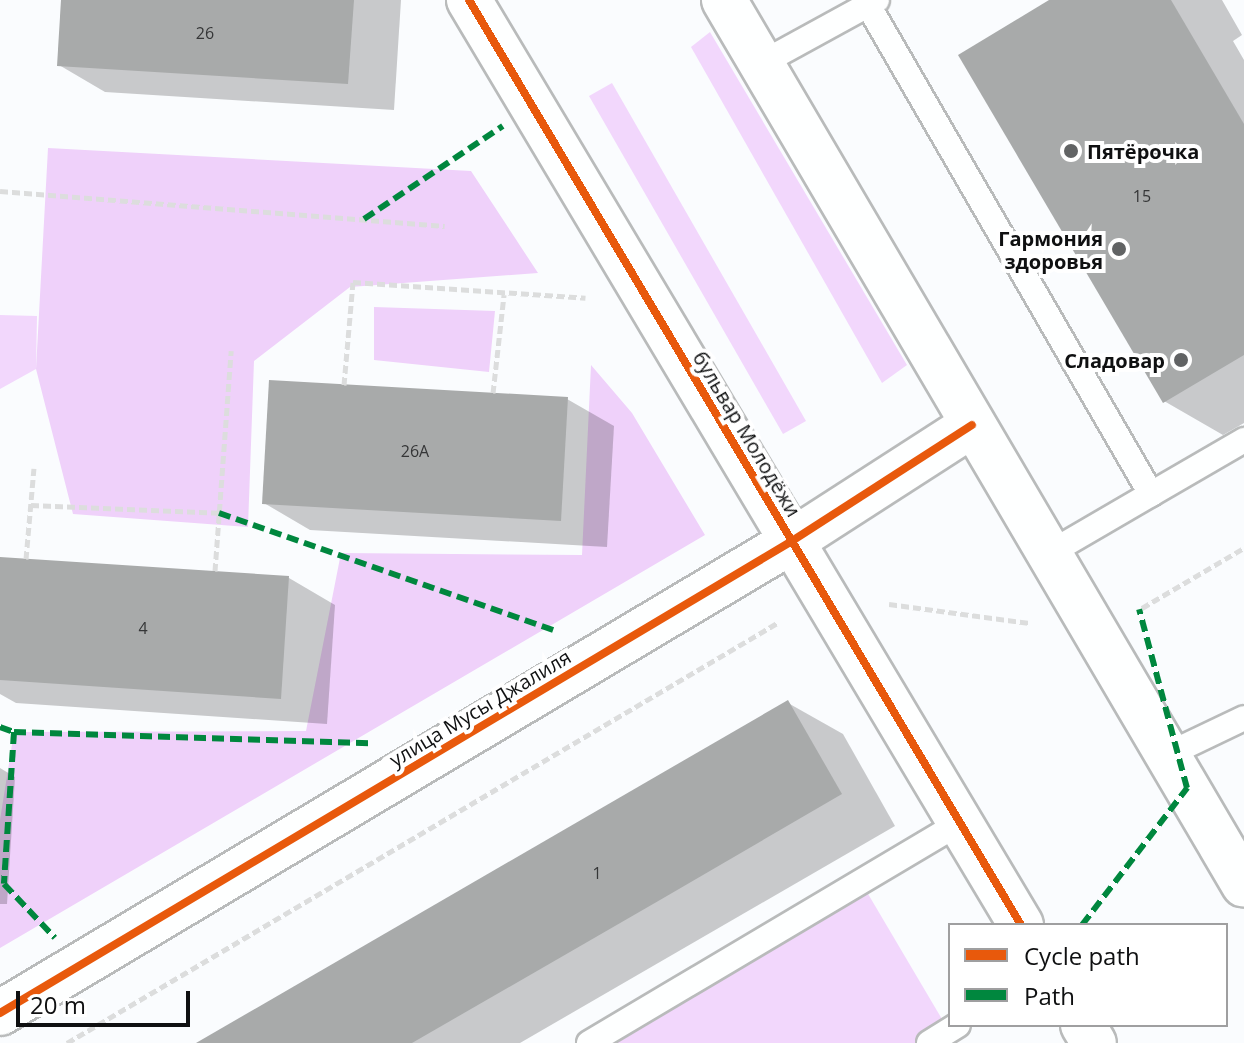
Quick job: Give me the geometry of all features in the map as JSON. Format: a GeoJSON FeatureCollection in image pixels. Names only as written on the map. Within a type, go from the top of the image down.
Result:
{"type":"FeatureCollection","features":[{"type":"Feature","properties":{"kind":"street","name":"бульвар Молодёжи"},"geometry":{"type":"LineString","coordinates":[[469,0],[1020,923]]}},
{"type":"Feature","properties":{"kind":"street"},"geometry":{"type":"LineString","coordinates":[[724,0],[1244,885]]}},
{"type":"Feature","properties":{"kind":"street","name":"улица Мусы Джалиля"},"geometry":{"type":"LineString","coordinates":[[0,1013],[792,541],[972,425]]}},
{"type":"Feature","properties":{"kind":"lane"},"geometry":{"type":"LineString","coordinates":[[762,63],[872,3],[1151,494]]}},
{"type":"Feature","properties":{"kind":"lane"},"geometry":{"type":"LineString","coordinates":[[1048,554],[1244,440]]}},
{"type":"Feature","properties":{"kind":"lane"},"geometry":{"type":"LineString","coordinates":[[1169,754],[1244,718]]}},
{"type":"Feature","properties":{"kind":"lane"},"geometry":{"type":"LineString","coordinates":[[589,1043],[960,823]]}},
{"type":"Feature","properties":{"kind":"lane"},"geometry":{"type":"LineString","coordinates":[[929,1043],[955,1027]]}},
{"type":"Feature","properties":{"kind":"path"},"geometry":{"type":"LineString","coordinates":[[0,191],[445,226]]}},
{"type":"Feature","properties":{"kind":"path"},"geometry":{"type":"LineString","coordinates":[[344,385],[353,282],[592,299]]}},
{"type":"Feature","properties":{"kind":"path"},"geometry":{"type":"LineString","coordinates":[[493,393],[504,295]]}},
{"type":"Feature","properties":{"kind":"path"},"geometry":{"type":"LineString","coordinates":[[215,571],[231,351]]}},
{"type":"Feature","properties":{"kind":"path"},"geometry":{"type":"LineString","coordinates":[[26,559],[34,468]]}},
{"type":"Feature","properties":{"kind":"path"},"geometry":{"type":"LineString","coordinates":[[31,505],[219,513]]}},
{"type":"Feature","properties":{"kind":"path"},"geometry":{"type":"LineString","coordinates":[[67,1043],[824,595],[1094,631],[1244,548]]}},
{"type":"Feature","properties":{"kind":"shaded area"},"geometry":{"type":"Polygon","coordinates":[[[710,32],[907,365],[882,383],[691,47],[710,32]]]}},
{"type":"Feature","properties":{"kind":"shaded area"},"geometry":{"type":"Polygon","coordinates":[[[612,83],[806,421],[783,434],[589,96],[612,83]]]}},
{"type":"Feature","properties":{"kind":"shaded area"},"geometry":{"type":"Polygon","coordinates":[[[48,148],[471,171],[538,273],[350,287],[254,361],[248,527],[73,514],[36,369],[48,148]]]}},
{"type":"Feature","properties":{"kind":"shaded area"},"geometry":{"type":"Polygon","coordinates":[[[374,307],[495,311],[489,372],[374,360],[374,307]]]}},
{"type":"Feature","properties":{"kind":"shaded area"},"geometry":{"type":"Polygon","coordinates":[[[0,315],[37,316],[36,369],[0,389],[0,315]]]}},
{"type":"Feature","properties":{"kind":"shaded area"},"geometry":{"type":"Polygon","coordinates":[[[591,365],[632,413],[705,535],[0,948],[0,820],[14,732],[306,731],[341,553],[582,555],[591,365]]]}},
{"type":"Feature","properties":{"kind":"shaded area"},"geometry":{"type":"Polygon","coordinates":[[[861,882],[949,1031],[929,1043],[589,1043],[861,882]]]}},
{"type":"Feature","properties":{"kind":"building"},"geometry":{"type":"Polygon","coordinates":[[[61,0],[354,0],[348,84],[57,66],[61,0]]]}},
{"type":"Feature","properties":{"kind":"building"},"geometry":{"type":"Polygon","coordinates":[[[1049,0],[1171,0],[1244,124],[1244,355],[1163,403],[958,55],[1049,0]]]}},
{"type":"Feature","properties":{"kind":"building"},"geometry":{"type":"Polygon","coordinates":[[[269,380],[568,397],[561,521],[262,504],[269,380]]]}},
{"type":"Feature","properties":{"kind":"building"},"geometry":{"type":"Polygon","coordinates":[[[0,557],[289,576],[281,699],[0,680],[0,557]]]}},
{"type":"Feature","properties":{"kind":"building"},"geometry":{"type":"Polygon","coordinates":[[[788,700],[842,794],[660,900],[412,1043],[196,1043],[788,700]]]}},
{"type":"Feature","properties":{"kind":"marked path"},"geometry":{"type":"LineString","coordinates":[[364,219],[503,126]]}},
{"type":"Feature","properties":{"kind":"marked path"},"geometry":{"type":"LineString","coordinates":[[219,513],[553,630]]}},
{"type":"Feature","properties":{"kind":"marked path"},"geometry":{"type":"LineString","coordinates":[[1084,923],[1187,788],[1139,609]]}},
{"type":"Feature","properties":{"kind":"marked path"},"geometry":{"type":"LineString","coordinates":[[0,727],[14,732],[370,743]]}},
{"type":"Feature","properties":{"kind":"marked path"},"geometry":{"type":"LineString","coordinates":[[14,732],[4,884],[55,938]]}},
{"type":"Feature","properties":{"kind":"cycle path"},"geometry":{"type":"LineString","coordinates":[[469,0],[1020,923]]}},
{"type":"Feature","properties":{"kind":"cycle path"},"geometry":{"type":"LineString","coordinates":[[0,1013],[792,541],[972,425]]}},
{"type":"Feature","properties":{"kind":"place","name":"Пятёрочка"},"geometry":{"type":"Point","coordinates":[1071,151]}},
{"type":"Feature","properties":{"kind":"place","name":"Гармония здоровья"},"geometry":{"type":"Point","coordinates":[1119,249]}},
{"type":"Feature","properties":{"kind":"place","name":"Сладовар"},"geometry":{"type":"Point","coordinates":[1181,360]}}]}
